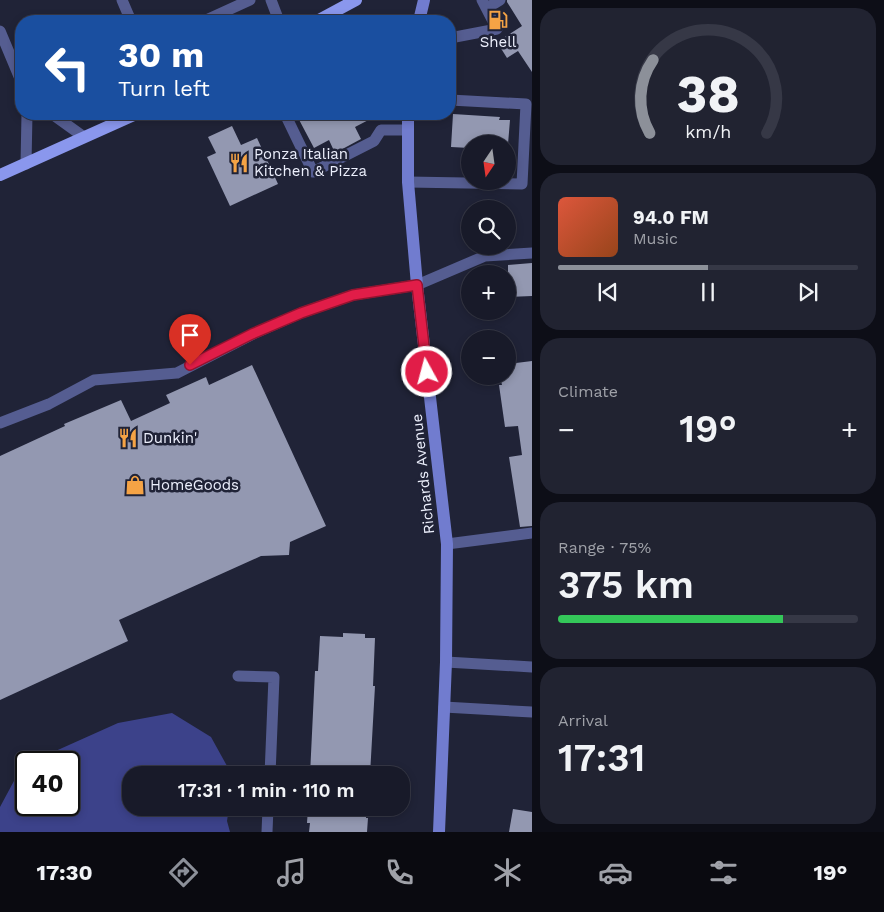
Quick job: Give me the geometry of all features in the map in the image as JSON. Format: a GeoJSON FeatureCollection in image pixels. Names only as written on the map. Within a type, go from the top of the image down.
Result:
{"type":"FeatureCollection","features":[{"type":"Feature","properties":{"kind":"main road"},"geometry":{"type":"LineString","coordinates":[[328,15],[356,0]]}},
{"type":"Feature","properties":{"kind":"main road"},"geometry":{"type":"LineString","coordinates":[[0,175],[122,120]]}},
{"type":"Feature","properties":{"kind":"street"},"geometry":{"type":"LineString","coordinates":[[420,15],[424,0]]}},
{"type":"Feature","properties":{"kind":"street","name":"Richards Avenue"},"geometry":{"type":"LineString","coordinates":[[408,120],[408,182],[417,285],[447,544],[446,662],[439,832]]}},
{"type":"Feature","properties":{"kind":"lane"},"geometry":{"type":"LineString","coordinates":[[122,0],[128,15]]}},
{"type":"Feature","properties":{"kind":"lane"},"geometry":{"type":"LineString","coordinates":[[217,15],[250,0]]}},
{"type":"Feature","properties":{"kind":"lane"},"geometry":{"type":"LineString","coordinates":[[271,0],[277,15]]}},
{"type":"Feature","properties":{"kind":"lane"},"geometry":{"type":"LineString","coordinates":[[456,37],[497,29],[484,4],[500,0]]}},
{"type":"Feature","properties":{"kind":"lane"},"geometry":{"type":"LineString","coordinates":[[0,32],[15,67]]}},
{"type":"Feature","properties":{"kind":"lane"},"geometry":{"type":"LineString","coordinates":[[408,182],[522,184],[526,104],[456,100]]}},
{"type":"Feature","properties":{"kind":"lane"},"geometry":{"type":"LineString","coordinates":[[26,164],[27,120]]}},
{"type":"Feature","properties":{"kind":"lane"},"geometry":{"type":"LineString","coordinates":[[60,120],[84,137]]}},
{"type":"Feature","properties":{"kind":"lane"},"geometry":{"type":"LineString","coordinates":[[288,120],[313,172],[374,141],[381,130],[408,130]]}},
{"type":"Feature","properties":{"kind":"lane"},"geometry":{"type":"LineString","coordinates":[[0,422],[49,404],[94,380],[177,373],[212,354],[301,313],[353,295],[417,285],[486,256],[532,253]]}},
{"type":"Feature","properties":{"kind":"lane"},"geometry":{"type":"LineString","coordinates":[[447,544],[532,533]]}},
{"type":"Feature","properties":{"kind":"lane"},"geometry":{"type":"LineString","coordinates":[[446,662],[532,666]]}},
{"type":"Feature","properties":{"kind":"lane"},"geometry":{"type":"LineString","coordinates":[[238,676],[274,677],[270,766]]}},
{"type":"Feature","properties":{"kind":"lane"},"geometry":{"type":"LineString","coordinates":[[444,707],[532,712]]}},
{"type":"Feature","properties":{"kind":"lane"},"geometry":{"type":"LineString","coordinates":[[267,832],[268,816]]}},
{"type":"Feature","properties":{"kind":"shaded area"},"geometry":{"type":"Polygon","coordinates":[[[172,713],[211,737],[227,766],[122,766],[122,816],[228,816],[230,832],[0,832],[0,807],[15,779],[15,816],[80,816],[80,751],[56,751],[118,723],[172,713]]]}},
{"type":"Feature","properties":{"kind":"building"},"geometry":{"type":"Polygon","coordinates":[[[507,0],[532,0],[532,72],[518,51],[507,58],[497,42],[522,26],[507,0]]]}},
{"type":"Feature","properties":{"kind":"building"},"geometry":{"type":"Polygon","coordinates":[[[456,114],[500,117],[499,120],[510,120],[509,135],[461,135],[461,148],[451,147],[453,120],[456,120],[456,114]]]}},
{"type":"Feature","properties":{"kind":"building"},"geometry":{"type":"Polygon","coordinates":[[[299,120],[368,120],[355,127],[361,139],[335,153],[329,140],[314,148],[299,120]]]}},
{"type":"Feature","properties":{"kind":"building","name":"Ponza Italian Kitchen & Pizza"},"geometry":{"type":"Polygon","coordinates":[[[232,126],[241,145],[257,138],[278,184],[230,206],[207,157],[216,153],[208,137],[232,126]]]}},
{"type":"Feature","properties":{"kind":"building"},"geometry":{"type":"Polygon","coordinates":[[[532,263],[532,296],[516,297],[516,265],[508,265],[532,263]]]}},
{"type":"Feature","properties":{"kind":"building"},"geometry":{"type":"Polygon","coordinates":[[[532,361],[532,526],[520,527],[509,457],[522,455],[518,426],[505,427],[499,385],[516,385],[516,363],[532,361]]]}},
{"type":"Feature","properties":{"kind":"building"},"geometry":{"type":"Polygon","coordinates":[[[252,365],[326,526],[290,542],[289,555],[261,556],[119,620],[128,641],[0,700],[0,456],[65,426],[64,424],[121,400],[131,421],[170,403],[166,395],[206,377],[209,385],[252,365]]]}},
{"type":"Feature","properties":{"kind":"building"},"geometry":{"type":"Polygon","coordinates":[[[343,633],[365,634],[365,638],[375,638],[373,686],[375,686],[371,766],[310,766],[315,671],[318,671],[320,636],[343,637],[343,633]]]}},
{"type":"Feature","properties":{"kind":"building"},"geometry":{"type":"Polygon","coordinates":[[[513,809],[532,812],[532,832],[509,832],[513,809]]]}},
{"type":"Feature","properties":{"kind":"building"},"geometry":{"type":"Polygon","coordinates":[[[307,816],[366,816],[368,818],[367,832],[309,832],[310,823],[307,823],[307,816]]]}},
{"type":"Feature","properties":{"kind":"place","name":"Shell"},"geometry":{"type":"Point","coordinates":[498,20]}},
{"type":"Feature","properties":{"kind":"place","name":"Ponza Italian Kitchen & Pizza"},"geometry":{"type":"Point","coordinates":[239,163]}},
{"type":"Feature","properties":{"kind":"place","name":"Dunkin'"},"geometry":{"type":"Point","coordinates":[128,438]}},
{"type":"Feature","properties":{"kind":"place","name":"HomeGoods"},"geometry":{"type":"Point","coordinates":[135,485]}},
{"type":"Feature","properties":{"kind":"route"},"geometry":{"type":"LineString","coordinates":[[190,365],[252,334],[301,313],[353,295],[417,285],[427,372]]}}]}
